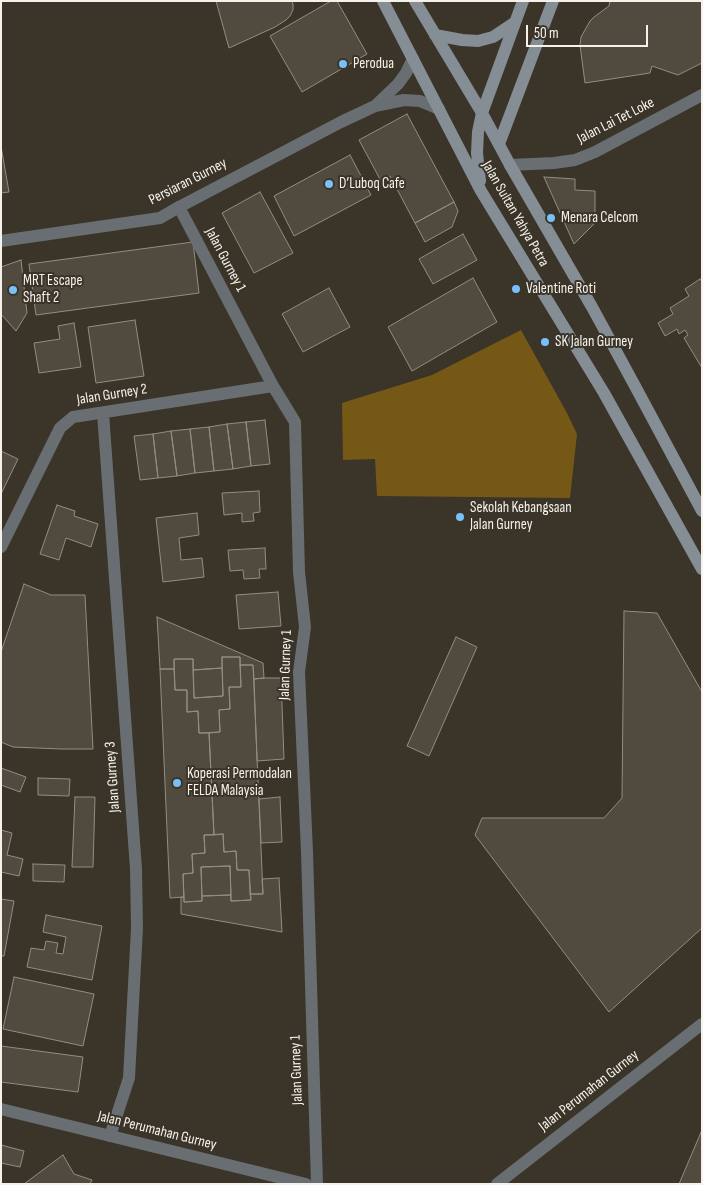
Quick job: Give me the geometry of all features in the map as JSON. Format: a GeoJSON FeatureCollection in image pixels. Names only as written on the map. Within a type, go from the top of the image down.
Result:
{"type":"FeatureCollection","features":[{"type":"Feature","properties":{"kind":"main road","name":"Jalan Sultan Yahya Petra"},"geometry":{"type":"LineString","coordinates":[[383,1],[481,191],[604,393],[702,569]]}},
{"type":"Feature","properties":{"kind":"main road","name":"Jalan Sultan Yahya Petra"},"geometry":{"type":"LineString","coordinates":[[415,1],[482,113],[602,325],[702,511]]}},
{"type":"Feature","properties":{"kind":"main road"},"geometry":{"type":"LineString","coordinates":[[481,191],[477,153],[478,132],[482,113],[523,1]]}},
{"type":"Feature","properties":{"kind":"main road"},"geometry":{"type":"LineString","coordinates":[[499,144],[553,1]]}},
{"type":"Feature","properties":{"kind":"main road"},"geometry":{"type":"LineString","coordinates":[[435,34],[462,40],[478,41],[493,37],[514,23]]}},
{"type":"Feature","properties":{"kind":"street","name":"Persiaran Gurney"},"geometry":{"type":"LineString","coordinates":[[375,106],[398,84],[413,60]]}},
{"type":"Feature","properties":{"kind":"street","name":"Jalan Lai Tet Loke"},"geometry":{"type":"LineString","coordinates":[[510,165],[575,160],[595,152],[702,95]]}},
{"type":"Feature","properties":{"kind":"street","name":"Persiaran Gurney"},"geometry":{"type":"LineString","coordinates":[[1,241],[160,218],[341,122],[375,106],[404,100],[420,102],[440,109]]}},
{"type":"Feature","properties":{"kind":"street","name":"Jalan Gurney 1"},"geometry":{"type":"LineString","coordinates":[[179,207],[273,386],[295,422],[299,572],[305,627],[299,672],[307,852],[317,1184]]}},
{"type":"Feature","properties":{"kind":"street","name":"Jalan Gurney 2"},"geometry":{"type":"LineString","coordinates":[[1,547],[60,428],[73,417],[273,386]]}},
{"type":"Feature","properties":{"kind":"street","name":"Jalan Gurney 3"},"geometry":{"type":"LineString","coordinates":[[103,413],[136,868],[137,928],[129,1078],[110,1136]]}},
{"type":"Feature","properties":{"kind":"street","name":"Jalan Perumahan Gurney"},"geometry":{"type":"LineString","coordinates":[[497,1184],[702,1024]]}},
{"type":"Feature","properties":{"kind":"street","name":"Jalan Perumahan Gurney"},"geometry":{"type":"LineString","coordinates":[[1,1109],[306,1184]]}},
{"type":"Feature","properties":{"kind":"shaded area"},"geometry":{"type":"Polygon","coordinates":[[[521,330],[577,434],[570,498],[377,496],[375,459],[343,460],[342,403],[432,375],[521,330]]]}},
{"type":"Feature","properties":{"kind":"building"},"geometry":{"type":"Polygon","coordinates":[[[216,1],[292,1],[293,10],[286,20],[275,27],[229,48],[216,1]]]}},
{"type":"Feature","properties":{"kind":"building"},"geometry":{"type":"Polygon","coordinates":[[[331,1],[337,1],[367,54],[302,92],[270,36],[331,1]]]}},
{"type":"Feature","properties":{"kind":"building"},"geometry":{"type":"Polygon","coordinates":[[[610,1],[702,1],[702,63],[678,75],[652,66],[650,73],[585,83],[580,45],[581,37],[590,21],[609,6],[610,1]]]}},
{"type":"Feature","properties":{"kind":"building"},"geometry":{"type":"Polygon","coordinates":[[[407,114],[454,202],[415,223],[390,176],[381,181],[359,140],[407,114]]]}},
{"type":"Feature","properties":{"kind":"building"},"geometry":{"type":"Polygon","coordinates":[[[1,146],[9,192],[1,193],[1,146]]]}},
{"type":"Feature","properties":{"kind":"building"},"geometry":{"type":"Polygon","coordinates":[[[350,155],[371,195],[294,236],[274,196],[350,155]]]}},
{"type":"Feature","properties":{"kind":"building"},"geometry":{"type":"Polygon","coordinates":[[[544,177],[575,179],[575,190],[595,191],[595,223],[574,244],[544,177]]]}},
{"type":"Feature","properties":{"kind":"building"},"geometry":{"type":"Polygon","coordinates":[[[260,192],[293,253],[254,273],[222,213],[260,192]]]}},
{"type":"Feature","properties":{"kind":"building"},"geometry":{"type":"Polygon","coordinates":[[[454,202],[458,211],[452,227],[425,242],[415,223],[454,202]]]}},
{"type":"Feature","properties":{"kind":"building"},"geometry":{"type":"Polygon","coordinates":[[[463,234],[477,260],[433,284],[419,259],[463,234]]]}},
{"type":"Feature","properties":{"kind":"building"},"geometry":{"type":"Polygon","coordinates":[[[193,242],[199,293],[36,315],[29,264],[193,242]]]}},
{"type":"Feature","properties":{"kind":"building","name":"MRT Escape Shaft 2"},"geometry":{"type":"Polygon","coordinates":[[[21,260],[27,313],[16,331],[1,314],[1,267],[21,260]]]}},
{"type":"Feature","properties":{"kind":"building"},"geometry":{"type":"Polygon","coordinates":[[[473,278],[497,322],[412,371],[388,327],[473,278]]]}},
{"type":"Feature","properties":{"kind":"building"},"geometry":{"type":"Polygon","coordinates":[[[700,279],[702,282],[702,368],[684,338],[688,335],[685,330],[679,334],[677,329],[665,336],[658,323],[673,314],[670,308],[689,296],[685,289],[700,279]]]}},
{"type":"Feature","properties":{"kind":"building"},"geometry":{"type":"Polygon","coordinates":[[[329,288],[350,327],[303,352],[282,314],[329,288]]]}},
{"type":"Feature","properties":{"kind":"building"},"geometry":{"type":"Polygon","coordinates":[[[135,320],[144,376],[96,383],[88,327],[135,320]]]}},
{"type":"Feature","properties":{"kind":"building"},"geometry":{"type":"Polygon","coordinates":[[[74,323],[81,367],[39,373],[34,343],[60,339],[58,326],[74,323]]]}},
{"type":"Feature","properties":{"kind":"building"},"geometry":{"type":"Polygon","coordinates":[[[265,420],[270,464],[251,466],[246,422],[265,420]]]}},
{"type":"Feature","properties":{"kind":"building"},"geometry":{"type":"Polygon","coordinates":[[[246,422],[251,466],[233,469],[227,424],[246,422]]]}},
{"type":"Feature","properties":{"kind":"building"},"geometry":{"type":"Polygon","coordinates":[[[227,424],[233,469],[214,471],[209,427],[227,424]]]}},
{"type":"Feature","properties":{"kind":"building"},"geometry":{"type":"Polygon","coordinates":[[[209,427],[214,471],[195,473],[190,429],[209,427]]]}},
{"type":"Feature","properties":{"kind":"building"},"geometry":{"type":"Polygon","coordinates":[[[190,429],[195,473],[177,476],[171,431],[190,429]]]}},
{"type":"Feature","properties":{"kind":"building"},"geometry":{"type":"Polygon","coordinates":[[[171,431],[177,476],[158,478],[153,434],[171,431]]]}},
{"type":"Feature","properties":{"kind":"building"},"geometry":{"type":"Polygon","coordinates":[[[153,434],[158,478],[140,480],[134,436],[153,434]]]}},
{"type":"Feature","properties":{"kind":"building"},"geometry":{"type":"Polygon","coordinates":[[[1,451],[18,459],[1,494],[1,451]]]}},
{"type":"Feature","properties":{"kind":"building"},"geometry":{"type":"Polygon","coordinates":[[[259,491],[260,512],[253,513],[254,521],[242,522],[242,513],[224,515],[222,493],[259,491]]]}},
{"type":"Feature","properties":{"kind":"building"},"geometry":{"type":"Polygon","coordinates":[[[57,505],[75,511],[74,516],[98,524],[91,547],[66,538],[59,560],[40,554],[57,505]]]}},
{"type":"Feature","properties":{"kind":"building"},"geometry":{"type":"Polygon","coordinates":[[[197,513],[199,535],[179,538],[181,560],[202,558],[204,577],[163,582],[156,518],[197,513]]]}},
{"type":"Feature","properties":{"kind":"building"},"geometry":{"type":"Polygon","coordinates":[[[265,548],[266,569],[259,569],[260,578],[244,579],[243,570],[230,571],[228,550],[265,548]]]}},
{"type":"Feature","properties":{"kind":"building"},"geometry":{"type":"Polygon","coordinates":[[[24,584],[51,595],[85,595],[93,749],[13,747],[1,742],[1,652],[24,584]]]}},
{"type":"Feature","properties":{"kind":"building"},"geometry":{"type":"Polygon","coordinates":[[[278,592],[281,626],[239,629],[236,595],[278,592]]]}},
{"type":"Feature","properties":{"kind":"building"},"geometry":{"type":"Polygon","coordinates":[[[624,611],[657,613],[702,692],[702,928],[609,1012],[475,835],[482,818],[604,818],[622,798],[624,611]]]}},
{"type":"Feature","properties":{"kind":"building"},"geometry":{"type":"Polygon","coordinates":[[[157,617],[263,663],[264,678],[254,679],[253,665],[240,665],[240,657],[222,657],[222,668],[193,670],[193,659],[174,659],[174,669],[160,669],[157,617]]]}},
{"type":"Feature","properties":{"kind":"building"},"geometry":{"type":"Polygon","coordinates":[[[456,637],[477,647],[429,756],[407,746],[456,637]]]}},
{"type":"Feature","properties":{"kind":"building"},"geometry":{"type":"Polygon","coordinates":[[[222,657],[240,657],[241,687],[229,687],[230,709],[219,710],[220,732],[199,733],[198,711],[187,712],[187,690],[175,690],[174,659],[193,659],[194,698],[223,696],[222,657]]]}},
{"type":"Feature","properties":{"kind":"building"},"geometry":{"type":"Polygon","coordinates":[[[240,665],[253,665],[263,894],[250,894],[249,870],[237,870],[236,851],[224,852],[223,834],[214,835],[209,733],[220,732],[219,710],[230,709],[229,687],[241,687],[240,665]]]}},
{"type":"Feature","properties":{"kind":"building"},"geometry":{"type":"Polygon","coordinates":[[[222,668],[223,696],[194,698],[193,670],[222,668]]]}},
{"type":"Feature","properties":{"kind":"building"},"geometry":{"type":"Polygon","coordinates":[[[160,669],[174,669],[175,690],[187,690],[187,712],[198,711],[199,733],[209,733],[214,835],[204,835],[205,853],[192,854],[193,873],[183,874],[184,897],[170,898],[160,669]]]}},
{"type":"Feature","properties":{"kind":"building"},"geometry":{"type":"Polygon","coordinates":[[[281,678],[284,759],[257,761],[254,679],[281,678]]]}},
{"type":"Feature","properties":{"kind":"building"},"geometry":{"type":"Polygon","coordinates":[[[1,768],[26,777],[20,792],[1,785],[1,768]]]}},
{"type":"Feature","properties":{"kind":"building"},"geometry":{"type":"Polygon","coordinates":[[[38,778],[70,779],[69,796],[38,795],[38,778]]]}},
{"type":"Feature","properties":{"kind":"building"},"geometry":{"type":"Polygon","coordinates":[[[75,797],[95,797],[93,867],[72,867],[75,797]]]}},
{"type":"Feature","properties":{"kind":"building"},"geometry":{"type":"Polygon","coordinates":[[[280,797],[282,842],[261,843],[259,799],[280,797]]]}},
{"type":"Feature","properties":{"kind":"building"},"geometry":{"type":"Polygon","coordinates":[[[1,830],[12,833],[7,855],[23,859],[19,876],[1,872],[1,830]]]}},
{"type":"Feature","properties":{"kind":"building"},"geometry":{"type":"Polygon","coordinates":[[[223,834],[224,852],[236,851],[237,870],[249,870],[251,900],[231,901],[230,866],[201,867],[202,901],[184,902],[183,874],[193,873],[192,854],[205,853],[204,835],[223,834]]]}},
{"type":"Feature","properties":{"kind":"building"},"geometry":{"type":"Polygon","coordinates":[[[33,864],[65,865],[64,882],[33,881],[33,864]]]}},
{"type":"Feature","properties":{"kind":"building"},"geometry":{"type":"Polygon","coordinates":[[[230,866],[231,895],[202,896],[201,867],[230,866]]]}},
{"type":"Feature","properties":{"kind":"building"},"geometry":{"type":"Polygon","coordinates":[[[279,878],[282,932],[181,914],[181,897],[184,897],[184,902],[202,901],[202,896],[231,895],[231,901],[251,900],[250,894],[263,894],[262,879],[279,878]]]}},
{"type":"Feature","properties":{"kind":"building"},"geometry":{"type":"Polygon","coordinates":[[[1,899],[14,901],[4,956],[1,956],[1,899]]]}},
{"type":"Feature","properties":{"kind":"building"},"geometry":{"type":"Polygon","coordinates":[[[46,915],[102,926],[92,980],[27,967],[31,948],[44,950],[46,941],[58,943],[56,953],[63,954],[66,937],[43,932],[46,915]]]}},
{"type":"Feature","properties":{"kind":"building"},"geometry":{"type":"Polygon","coordinates":[[[14,977],[94,994],[83,1046],[3,1029],[14,977]]]}},
{"type":"Feature","properties":{"kind":"building"},"geometry":{"type":"Polygon","coordinates":[[[1,1046],[83,1057],[78,1092],[1,1082],[1,1046]]]}},
{"type":"Feature","properties":{"kind":"building"},"geometry":{"type":"Polygon","coordinates":[[[702,1130],[702,1184],[679,1184],[702,1130]]]}},
{"type":"Feature","properties":{"kind":"building"},"geometry":{"type":"Polygon","coordinates":[[[1,1145],[24,1151],[20,1167],[1,1163],[1,1145]]]}},
{"type":"Feature","properties":{"kind":"building"},"geometry":{"type":"Polygon","coordinates":[[[63,1155],[74,1174],[92,1180],[90,1184],[24,1184],[63,1155]]]}},
{"type":"Feature","properties":{"kind":"place","name":"Perodua"},"geometry":{"type":"Point","coordinates":[343,64]}},
{"type":"Feature","properties":{"kind":"place","name":"D’Luboq Cafe"},"geometry":{"type":"Point","coordinates":[329,184]}},
{"type":"Feature","properties":{"kind":"place","name":"Menara Celcom"},"geometry":{"type":"Point","coordinates":[551,218]}},
{"type":"Feature","properties":{"kind":"place","name":"Valentine Roti"},"geometry":{"type":"Point","coordinates":[516,289]}},
{"type":"Feature","properties":{"kind":"place","name":"MRT Escape Shaft 2"},"geometry":{"type":"Point","coordinates":[13,290]}},
{"type":"Feature","properties":{"kind":"place","name":"SK Jalan Gurney"},"geometry":{"type":"Point","coordinates":[545,342]}},
{"type":"Feature","properties":{"kind":"place","name":"Sekolah Kebangsaan Jalan Gurney"},"geometry":{"type":"Point","coordinates":[460,517]}},
{"type":"Feature","properties":{"kind":"place","name":"Koperasi Permodalan FELDA Malaysia"},"geometry":{"type":"Point","coordinates":[177,783]}}]}
